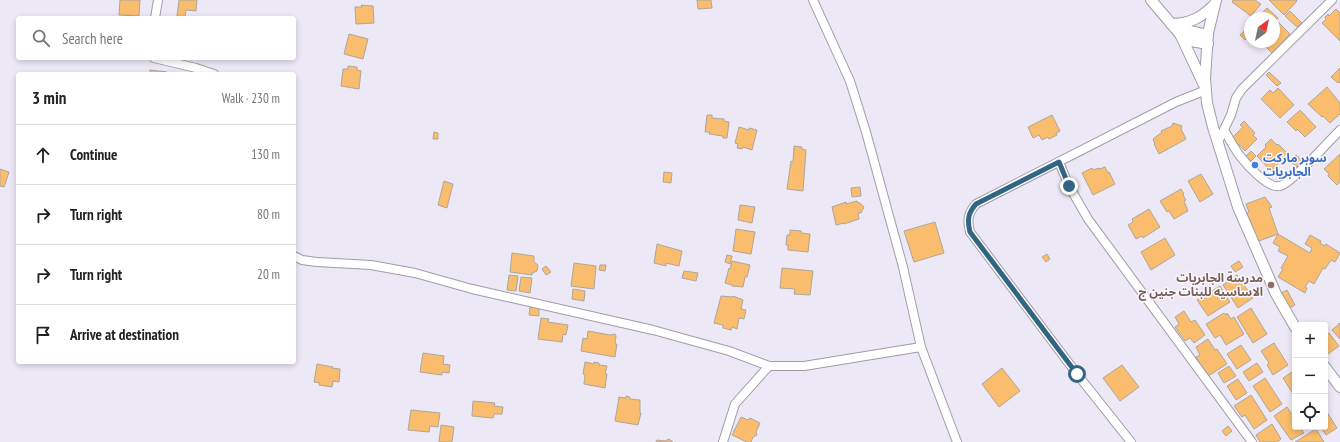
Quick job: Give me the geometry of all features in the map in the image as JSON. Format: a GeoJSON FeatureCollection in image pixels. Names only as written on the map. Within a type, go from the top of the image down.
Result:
{"type":"FeatureCollection","features":[{"type":"Feature","properties":{"kind":"street"},"geometry":{"type":"LineString","coordinates":[[155,16],[158,0]]}},
{"type":"Feature","properties":{"kind":"street"},"geometry":{"type":"LineString","coordinates":[[813,0],[850,81],[866,132],[903,267],[920,347],[957,442]]}},
{"type":"Feature","properties":{"kind":"street"},"geometry":{"type":"LineString","coordinates":[[1151,0],[1175,28],[1191,41],[1208,40]]}},
{"type":"Feature","properties":{"kind":"street"},"geometry":{"type":"LineString","coordinates":[[1218,142],[1231,115],[1236,98],[1242,89],[1332,0]]}},
{"type":"Feature","properties":{"kind":"street"},"geometry":{"type":"LineString","coordinates":[[1175,28],[1198,19],[1206,14],[1215,3]]}},
{"type":"Feature","properties":{"kind":"street"},"geometry":{"type":"LineString","coordinates":[[1215,3],[1208,40],[1205,79],[1208,103],[1218,142],[1238,207],[1276,294],[1292,322]]}},
{"type":"Feature","properties":{"kind":"street"},"geometry":{"type":"LineString","coordinates":[[1175,28],[1206,90]]}},
{"type":"Feature","properties":{"kind":"street"},"geometry":{"type":"LineString","coordinates":[[162,60],[208,72]]}},
{"type":"Feature","properties":{"kind":"street"},"geometry":{"type":"LineString","coordinates":[[1131,442],[1077,374],[970,232],[968,222],[970,211],[976,204],[1176,102],[1206,90]]}},
{"type":"Feature","properties":{"kind":"street"},"geometry":{"type":"LineString","coordinates":[[1224,130],[1240,156],[1260,177],[1274,186],[1280,186],[1294,177],[1340,130]]}},
{"type":"Feature","properties":{"kind":"street"},"geometry":{"type":"LineString","coordinates":[[1059,162],[1069,186],[1088,219],[1252,442]]}},
{"type":"Feature","properties":{"kind":"street"},"geometry":{"type":"LineString","coordinates":[[296,257],[302,260],[371,265],[415,273],[480,291],[653,330],[729,351],[769,366],[804,366],[920,347]]}},
{"type":"Feature","properties":{"kind":"street"},"geometry":{"type":"LineString","coordinates":[[723,442],[735,404],[769,366]]}},
{"type":"Feature","properties":{"kind":"street"},"geometry":{"type":"LineString","coordinates":[[1328,371],[1340,387]]}},
{"type":"Feature","properties":{"kind":"building"},"geometry":{"type":"Polygon","coordinates":[[[120,0],[140,0],[139,16],[119,15],[120,0]]]}},
{"type":"Feature","properties":{"kind":"building"},"geometry":{"type":"Polygon","coordinates":[[[179,0],[197,0],[196,11],[186,10],[185,16],[177,16],[179,0]]]}},
{"type":"Feature","properties":{"kind":"building"},"geometry":{"type":"Polygon","coordinates":[[[697,0],[711,0],[712,8],[698,9],[697,0]]]}},
{"type":"Feature","properties":{"kind":"building"},"geometry":{"type":"Polygon","coordinates":[[[1233,0],[1255,0],[1261,4],[1254,12],[1246,12],[1232,2],[1233,0]]]}},
{"type":"Feature","properties":{"kind":"building"},"geometry":{"type":"Polygon","coordinates":[[[1269,0],[1296,0],[1297,1],[1284,15],[1269,0]]]}},
{"type":"Feature","properties":{"kind":"building"},"geometry":{"type":"Polygon","coordinates":[[[361,5],[373,6],[374,23],[356,24],[355,7],[362,7],[361,5]]]}},
{"type":"Feature","properties":{"kind":"building"},"geometry":{"type":"Polygon","coordinates":[[[1267,8],[1271,12],[1263,12],[1267,8]]]}},
{"type":"Feature","properties":{"kind":"building"},"geometry":{"type":"Polygon","coordinates":[[[1336,9],[1340,13],[1340,41],[1322,23],[1328,14],[1329,16],[1336,9]]]}},
{"type":"Feature","properties":{"kind":"building"},"geometry":{"type":"Polygon","coordinates":[[[1290,11],[1302,23],[1297,27],[1285,16],[1290,11]]]}},
{"type":"Feature","properties":{"kind":"building"},"geometry":{"type":"Polygon","coordinates":[[[1280,24],[1290,34],[1280,45],[1280,24]]]}},
{"type":"Feature","properties":{"kind":"building"},"geometry":{"type":"Polygon","coordinates":[[[1244,31],[1244,39],[1240,35],[1244,31]]]}},
{"type":"Feature","properties":{"kind":"building"},"geometry":{"type":"Polygon","coordinates":[[[349,34],[368,39],[363,59],[344,54],[349,34]]]}},
{"type":"Feature","properties":{"kind":"building"},"geometry":{"type":"Polygon","coordinates":[[[1267,48],[1277,48],[1272,53],[1267,48]]]}},
{"type":"Feature","properties":{"kind":"building"},"geometry":{"type":"Polygon","coordinates":[[[348,66],[357,67],[357,70],[361,71],[359,89],[341,86],[343,69],[348,69],[348,66]]]}},
{"type":"Feature","properties":{"kind":"building"},"geometry":{"type":"Polygon","coordinates":[[[1340,68],[1340,83],[1338,83],[1331,77],[1340,68]]]}},
{"type":"Feature","properties":{"kind":"building"},"geometry":{"type":"Polygon","coordinates":[[[150,70],[167,72],[150,72],[150,70]]]}},
{"type":"Feature","properties":{"kind":"building"},"geometry":{"type":"Polygon","coordinates":[[[1269,72],[1281,83],[1277,86],[1266,75],[1269,72]]]}},
{"type":"Feature","properties":{"kind":"building"},"geometry":{"type":"Polygon","coordinates":[[[1327,87],[1340,103],[1340,114],[1330,123],[1308,104],[1327,87]]]}},
{"type":"Feature","properties":{"kind":"building"},"geometry":{"type":"Polygon","coordinates":[[[1278,88],[1294,105],[1280,118],[1261,99],[1270,90],[1273,93],[1278,88]]]}},
{"type":"Feature","properties":{"kind":"building"},"geometry":{"type":"Polygon","coordinates":[[[1300,110],[1316,127],[1305,137],[1287,122],[1300,110]]]}},
{"type":"Feature","properties":{"kind":"building"},"geometry":{"type":"Polygon","coordinates":[[[707,115],[712,115],[712,118],[724,119],[724,121],[729,122],[727,138],[709,134],[710,132],[705,132],[707,115]]]}},
{"type":"Feature","properties":{"kind":"building"},"geometry":{"type":"Polygon","coordinates":[[[1052,115],[1060,131],[1056,133],[1057,135],[1049,139],[1048,137],[1042,140],[1039,135],[1033,138],[1028,127],[1052,115]]]}},
{"type":"Feature","properties":{"kind":"building"},"geometry":{"type":"Polygon","coordinates":[[[1244,121],[1255,133],[1253,135],[1257,139],[1245,151],[1232,138],[1243,127],[1240,125],[1244,121]]]}},
{"type":"Feature","properties":{"kind":"building"},"geometry":{"type":"Polygon","coordinates":[[[1173,123],[1182,126],[1181,129],[1186,139],[1159,154],[1153,139],[1162,132],[1161,131],[1172,126],[1173,123]]]}},
{"type":"Feature","properties":{"kind":"building"},"geometry":{"type":"Polygon","coordinates":[[[739,127],[749,130],[749,128],[757,130],[752,150],[743,147],[742,149],[737,148],[738,144],[735,143],[739,127]]]}},
{"type":"Feature","properties":{"kind":"building"},"geometry":{"type":"Polygon","coordinates":[[[434,132],[438,133],[438,139],[433,139],[434,132]]]}},
{"type":"Feature","properties":{"kind":"building"},"geometry":{"type":"Polygon","coordinates":[[[1271,139],[1288,154],[1271,171],[1257,156],[1266,147],[1265,145],[1271,139]]]}},
{"type":"Feature","properties":{"kind":"building"},"geometry":{"type":"Polygon","coordinates":[[[794,146],[802,147],[802,149],[806,150],[803,191],[787,189],[791,161],[793,162],[794,146]]]}},
{"type":"Feature","properties":{"kind":"building"},"geometry":{"type":"Polygon","coordinates":[[[1251,151],[1256,156],[1249,163],[1244,158],[1251,151]]]}},
{"type":"Feature","properties":{"kind":"building"},"geometry":{"type":"Polygon","coordinates":[[[1340,154],[1340,182],[1337,185],[1328,176],[1329,174],[1324,169],[1340,154]]]}},
{"type":"Feature","properties":{"kind":"building"},"geometry":{"type":"Polygon","coordinates":[[[1296,155],[1304,162],[1298,168],[1290,161],[1296,155]]]}},
{"type":"Feature","properties":{"kind":"building"},"geometry":{"type":"Polygon","coordinates":[[[1105,167],[1115,184],[1093,195],[1082,173],[1092,168],[1093,170],[1105,167]]]}},
{"type":"Feature","properties":{"kind":"building"},"geometry":{"type":"Polygon","coordinates":[[[0,169],[9,172],[4,187],[0,186],[0,169]]]}},
{"type":"Feature","properties":{"kind":"building"},"geometry":{"type":"Polygon","coordinates":[[[664,172],[672,173],[671,183],[663,182],[664,172]]]}},
{"type":"Feature","properties":{"kind":"building"},"geometry":{"type":"Polygon","coordinates":[[[1201,174],[1213,194],[1200,202],[1188,181],[1201,174]]]}},
{"type":"Feature","properties":{"kind":"building"},"geometry":{"type":"Polygon","coordinates":[[[444,181],[453,184],[447,208],[438,205],[444,181]]]}},
{"type":"Feature","properties":{"kind":"building"},"geometry":{"type":"Polygon","coordinates":[[[860,187],[861,196],[852,197],[851,188],[860,187]]]}},
{"type":"Feature","properties":{"kind":"building"},"geometry":{"type":"Polygon","coordinates":[[[1181,189],[1186,200],[1184,201],[1188,211],[1174,219],[1169,211],[1167,212],[1160,201],[1181,189]]]}},
{"type":"Feature","properties":{"kind":"building"},"geometry":{"type":"Polygon","coordinates":[[[1265,197],[1272,207],[1269,208],[1278,234],[1256,242],[1245,214],[1249,212],[1246,204],[1265,197]]]}},
{"type":"Feature","properties":{"kind":"building"},"geometry":{"type":"Polygon","coordinates":[[[857,201],[864,207],[861,213],[858,213],[859,219],[836,225],[832,207],[846,202],[846,204],[857,201]]]}},
{"type":"Feature","properties":{"kind":"building"},"geometry":{"type":"Polygon","coordinates":[[[740,205],[755,207],[752,223],[738,220],[740,205]]]}},
{"type":"Feature","properties":{"kind":"building"},"geometry":{"type":"Polygon","coordinates":[[[1149,209],[1160,227],[1143,238],[1142,236],[1136,239],[1128,225],[1133,222],[1132,219],[1149,209]]]}},
{"type":"Feature","properties":{"kind":"building"},"geometry":{"type":"Polygon","coordinates":[[[935,222],[944,253],[914,262],[904,231],[935,222]]]}},
{"type":"Feature","properties":{"kind":"building"},"geometry":{"type":"Polygon","coordinates":[[[736,229],[755,232],[751,254],[733,251],[736,229]]]}},
{"type":"Feature","properties":{"kind":"building"},"geometry":{"type":"Polygon","coordinates":[[[790,230],[810,234],[808,252],[788,250],[788,245],[786,245],[787,235],[790,235],[790,230]]]}},
{"type":"Feature","properties":{"kind":"building"},"geometry":{"type":"Polygon","coordinates":[[[1278,234],[1310,253],[1312,248],[1305,244],[1310,235],[1321,241],[1320,243],[1325,246],[1326,244],[1340,253],[1335,262],[1331,260],[1325,269],[1323,268],[1314,284],[1309,281],[1305,287],[1307,288],[1305,293],[1278,277],[1288,256],[1278,251],[1280,247],[1273,243],[1278,234]]]}},
{"type":"Feature","properties":{"kind":"building"},"geometry":{"type":"Polygon","coordinates":[[[1165,238],[1175,255],[1151,270],[1141,252],[1165,238]]]}},
{"type":"Feature","properties":{"kind":"building"},"geometry":{"type":"Polygon","coordinates":[[[657,244],[682,251],[679,266],[666,263],[666,266],[654,263],[657,244]]]}},
{"type":"Feature","properties":{"kind":"building"},"geometry":{"type":"Polygon","coordinates":[[[512,253],[534,256],[534,262],[538,265],[537,271],[532,273],[532,275],[510,272],[512,253]]]}},
{"type":"Feature","properties":{"kind":"building"},"geometry":{"type":"Polygon","coordinates":[[[1047,254],[1050,259],[1046,262],[1042,257],[1047,254]]]}},
{"type":"Feature","properties":{"kind":"building"},"geometry":{"type":"Polygon","coordinates":[[[727,255],[732,256],[730,264],[725,262],[727,255]]]}},
{"type":"Feature","properties":{"kind":"building"},"geometry":{"type":"Polygon","coordinates":[[[732,261],[750,265],[743,287],[732,286],[725,283],[732,261]]]}},
{"type":"Feature","properties":{"kind":"building"},"geometry":{"type":"Polygon","coordinates":[[[1239,261],[1243,267],[1235,272],[1231,266],[1239,261]]]}},
{"type":"Feature","properties":{"kind":"building"},"geometry":{"type":"Polygon","coordinates":[[[574,263],[596,266],[594,289],[571,286],[574,263]]]}},
{"type":"Feature","properties":{"kind":"building"},"geometry":{"type":"Polygon","coordinates":[[[600,265],[606,265],[605,271],[599,270],[600,265]]]}},
{"type":"Feature","properties":{"kind":"building"},"geometry":{"type":"Polygon","coordinates":[[[546,266],[551,272],[546,275],[542,269],[546,266]]]}},
{"type":"Feature","properties":{"kind":"building"},"geometry":{"type":"Polygon","coordinates":[[[782,268],[813,271],[810,295],[794,294],[795,289],[780,288],[782,268]]]}},
{"type":"Feature","properties":{"kind":"building"},"geometry":{"type":"Polygon","coordinates":[[[684,271],[698,273],[696,281],[682,278],[684,271]]]}},
{"type":"Feature","properties":{"kind":"building"},"geometry":{"type":"Polygon","coordinates":[[[509,275],[518,276],[516,291],[507,290],[509,275]]]}},
{"type":"Feature","properties":{"kind":"building"},"geometry":{"type":"Polygon","coordinates":[[[1237,275],[1253,298],[1238,308],[1223,285],[1237,275]]]}},
{"type":"Feature","properties":{"kind":"building"},"geometry":{"type":"Polygon","coordinates":[[[521,277],[532,278],[530,293],[519,291],[521,277]]]}},
{"type":"Feature","properties":{"kind":"building"},"geometry":{"type":"Polygon","coordinates":[[[1220,286],[1230,302],[1208,316],[1197,300],[1220,286]]]}},
{"type":"Feature","properties":{"kind":"building"},"geometry":{"type":"Polygon","coordinates":[[[573,289],[585,291],[584,301],[572,299],[573,289]]]}},
{"type":"Feature","properties":{"kind":"building"},"geometry":{"type":"Polygon","coordinates":[[[1287,290],[1295,305],[1288,309],[1279,294],[1287,290]]]}},
{"type":"Feature","properties":{"kind":"building"},"geometry":{"type":"Polygon","coordinates":[[[721,296],[733,296],[743,300],[741,309],[746,310],[744,319],[739,318],[737,329],[732,327],[731,330],[723,328],[723,325],[714,323],[721,296]]]}},
{"type":"Feature","properties":{"kind":"building"},"geometry":{"type":"Polygon","coordinates":[[[530,307],[539,308],[539,316],[529,315],[530,307]]]}},
{"type":"Feature","properties":{"kind":"building"},"geometry":{"type":"Polygon","coordinates":[[[1251,308],[1267,334],[1253,343],[1237,317],[1251,308]]]}},
{"type":"Feature","properties":{"kind":"building"},"geometry":{"type":"Polygon","coordinates":[[[1184,311],[1191,322],[1195,320],[1205,335],[1194,343],[1190,338],[1185,341],[1175,327],[1179,324],[1175,317],[1184,311]]]}},
{"type":"Feature","properties":{"kind":"building"},"geometry":{"type":"Polygon","coordinates":[[[1224,313],[1226,315],[1227,313],[1231,319],[1234,317],[1244,334],[1226,345],[1220,335],[1215,338],[1206,324],[1224,313]]]}},
{"type":"Feature","properties":{"kind":"building"},"geometry":{"type":"Polygon","coordinates":[[[541,318],[549,319],[548,322],[568,325],[566,335],[563,334],[562,342],[538,339],[541,318]]]}},
{"type":"Feature","properties":{"kind":"building"},"geometry":{"type":"Polygon","coordinates":[[[1340,323],[1340,339],[1332,330],[1340,323]]]}},
{"type":"Feature","properties":{"kind":"building"},"geometry":{"type":"Polygon","coordinates":[[[588,331],[610,335],[615,334],[615,344],[617,344],[615,357],[581,351],[583,338],[587,339],[588,331]]]}},
{"type":"Feature","properties":{"kind":"building"},"geometry":{"type":"Polygon","coordinates":[[[1329,333],[1339,346],[1328,354],[1329,333]]]}},
{"type":"Feature","properties":{"kind":"building"},"geometry":{"type":"Polygon","coordinates":[[[1208,339],[1227,364],[1208,376],[1196,357],[1200,355],[1196,347],[1208,339]]]}},
{"type":"Feature","properties":{"kind":"building"},"geometry":{"type":"Polygon","coordinates":[[[1274,343],[1288,365],[1273,375],[1267,365],[1269,363],[1261,351],[1274,343]]]}},
{"type":"Feature","properties":{"kind":"building"},"geometry":{"type":"Polygon","coordinates":[[[1241,345],[1251,360],[1237,369],[1227,354],[1241,345]]]}},
{"type":"Feature","properties":{"kind":"building"},"geometry":{"type":"Polygon","coordinates":[[[423,353],[444,356],[443,364],[450,365],[449,373],[442,372],[442,375],[420,372],[423,353]]]}},
{"type":"Feature","properties":{"kind":"building"},"geometry":{"type":"Polygon","coordinates":[[[585,362],[594,364],[594,362],[599,363],[599,365],[607,366],[605,374],[607,374],[605,388],[584,384],[585,375],[583,374],[585,362]]]}},
{"type":"Feature","properties":{"kind":"building"},"geometry":{"type":"Polygon","coordinates":[[[1257,363],[1263,372],[1249,381],[1243,372],[1257,363]]]}},
{"type":"Feature","properties":{"kind":"building"},"geometry":{"type":"Polygon","coordinates":[[[317,364],[340,369],[339,382],[333,381],[332,387],[319,385],[320,383],[314,382],[317,364]]]}},
{"type":"Feature","properties":{"kind":"building"},"geometry":{"type":"Polygon","coordinates":[[[1122,365],[1139,387],[1120,401],[1103,378],[1122,365]]]}},
{"type":"Feature","properties":{"kind":"building"},"geometry":{"type":"Polygon","coordinates":[[[1229,366],[1236,376],[1224,383],[1218,373],[1229,366]]]}},
{"type":"Feature","properties":{"kind":"building"},"geometry":{"type":"Polygon","coordinates":[[[1002,368],[1020,391],[999,407],[982,384],[1002,368]]]}},
{"type":"Feature","properties":{"kind":"building"},"geometry":{"type":"Polygon","coordinates":[[[1292,372],[1292,392],[1283,378],[1292,372]]]}},
{"type":"Feature","properties":{"kind":"building"},"geometry":{"type":"Polygon","coordinates":[[[1265,378],[1282,404],[1270,412],[1253,386],[1265,378]]]}},
{"type":"Feature","properties":{"kind":"building"},"geometry":{"type":"Polygon","coordinates":[[[1238,379],[1247,393],[1236,400],[1227,386],[1238,379]]]}},
{"type":"Feature","properties":{"kind":"building"},"geometry":{"type":"Polygon","coordinates":[[[1251,395],[1267,420],[1254,429],[1245,415],[1242,417],[1234,406],[1251,395]]]}},
{"type":"Feature","properties":{"kind":"building"},"geometry":{"type":"Polygon","coordinates":[[[626,396],[630,397],[630,399],[640,400],[641,413],[638,425],[615,421],[619,397],[626,398],[626,396]]]}},
{"type":"Feature","properties":{"kind":"building"},"geometry":{"type":"Polygon","coordinates":[[[473,401],[495,403],[494,406],[503,407],[502,414],[494,414],[493,418],[472,416],[473,401]]]}},
{"type":"Feature","properties":{"kind":"building"},"geometry":{"type":"Polygon","coordinates":[[[1287,407],[1292,414],[1292,430],[1302,430],[1304,433],[1291,440],[1274,416],[1287,407]]]}},
{"type":"Feature","properties":{"kind":"building"},"geometry":{"type":"Polygon","coordinates":[[[411,410],[440,413],[438,427],[430,426],[429,432],[408,430],[411,410]]]}},
{"type":"Feature","properties":{"kind":"building"},"geometry":{"type":"Polygon","coordinates":[[[1328,414],[1337,428],[1326,435],[1323,430],[1328,430],[1328,414]]]}},
{"type":"Feature","properties":{"kind":"building"},"geometry":{"type":"Polygon","coordinates":[[[741,417],[748,420],[750,418],[760,423],[756,432],[757,435],[753,437],[751,442],[747,442],[732,435],[741,417]]]}},
{"type":"Feature","properties":{"kind":"building"},"geometry":{"type":"Polygon","coordinates":[[[1272,424],[1281,439],[1277,442],[1260,442],[1256,435],[1272,424]]]}},
{"type":"Feature","properties":{"kind":"building"},"geometry":{"type":"Polygon","coordinates":[[[441,425],[454,427],[452,442],[439,442],[441,425]]]}},
{"type":"Feature","properties":{"kind":"building"},"geometry":{"type":"Polygon","coordinates":[[[1228,426],[1232,431],[1226,436],[1222,431],[1228,426]]]}},
{"type":"Feature","properties":{"kind":"building"},"geometry":{"type":"Polygon","coordinates":[[[1317,430],[1324,442],[1295,442],[1317,430]]]}},
{"type":"Feature","properties":{"kind":"building"},"geometry":{"type":"Polygon","coordinates":[[[669,439],[673,442],[656,442],[657,440],[665,441],[669,439]]]}},
{"type":"Feature","properties":{"kind":"place","name":"سوبر ماركت الجابريات"},"geometry":{"type":"Point","coordinates":[1255,165]}},
{"type":"Feature","properties":{"kind":"place","name":"مدرسة الجابريات الاساسيه للبنات جنين ج"},"geometry":{"type":"Point","coordinates":[1271,285]}},
{"type":"Feature","properties":{"kind":"route"},"geometry":{"type":"LineString","coordinates":[[1069,186],[1059,162],[976,204],[970,211],[968,222],[970,232],[1077,374]]}}]}
